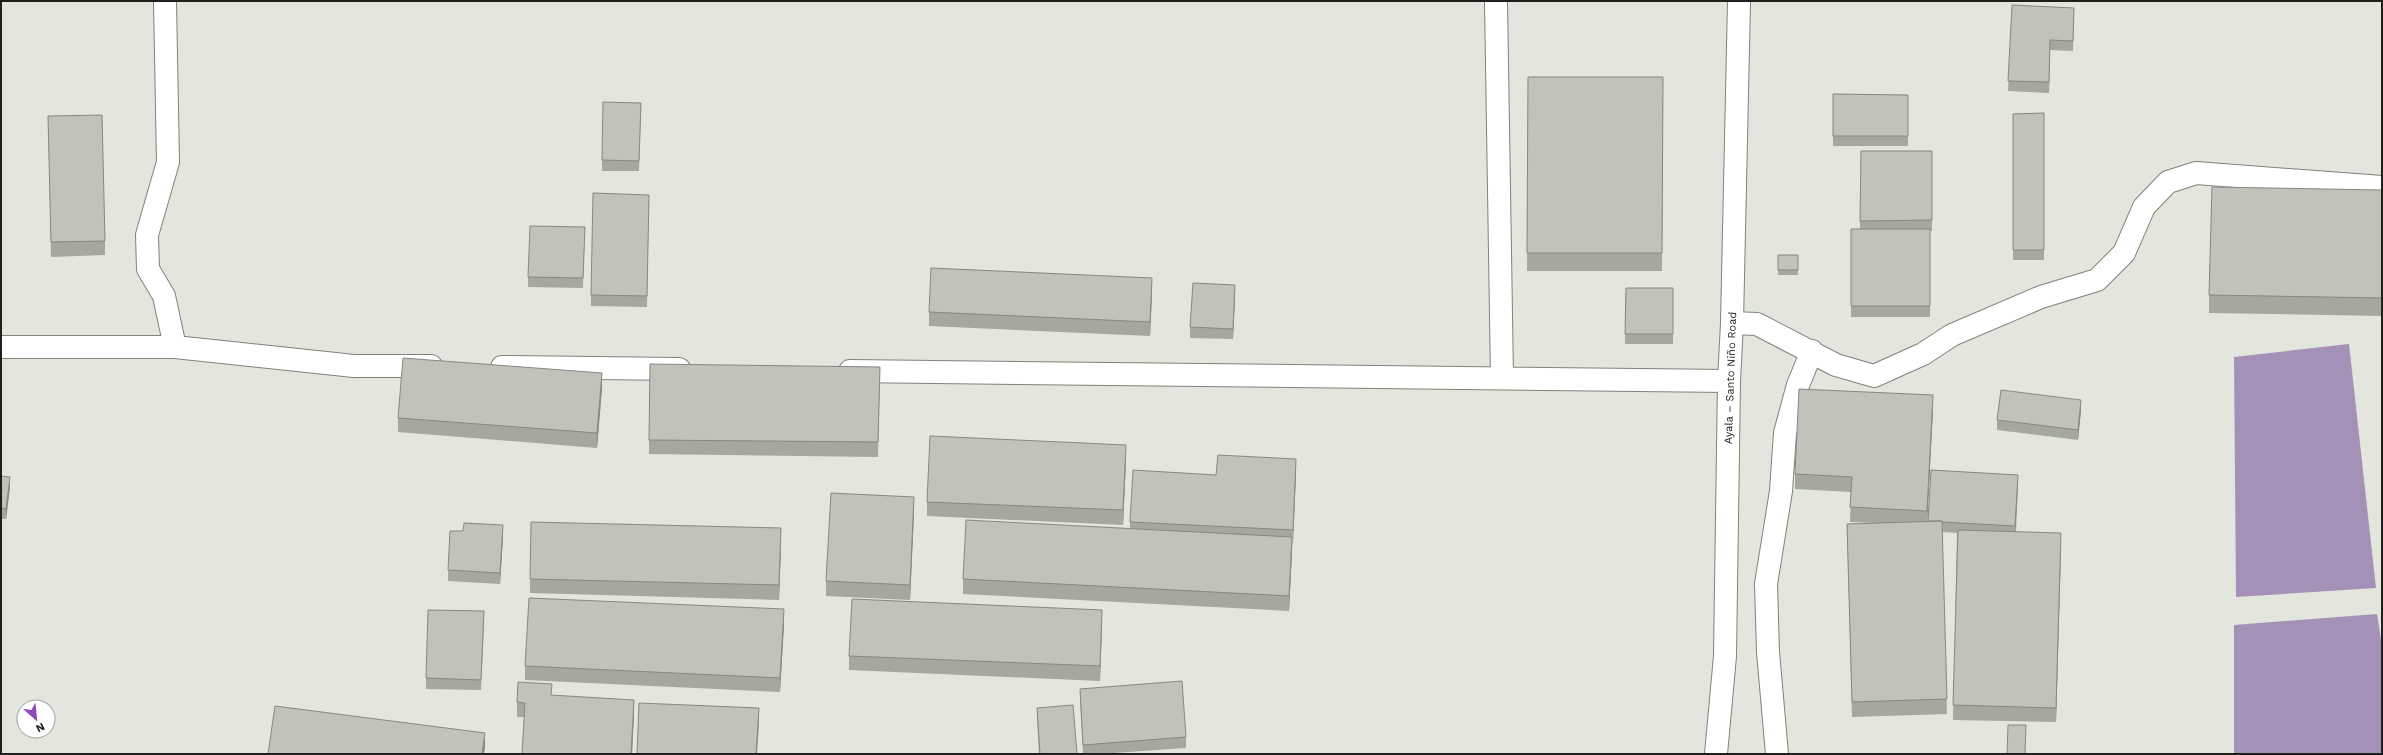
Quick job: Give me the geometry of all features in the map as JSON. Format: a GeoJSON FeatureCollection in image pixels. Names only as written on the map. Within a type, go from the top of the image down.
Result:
{"type":"FeatureCollection","features":[{"type":"Feature","properties":{"kind":"street"},"geometry":{"type":"LineString","coordinates":[[165,1],[168,162],[147,235],[148,269],[164,296],[175,348]]}},
{"type":"Feature","properties":{"kind":"street"},"geometry":{"type":"LineString","coordinates":[[1496,1],[1502,378]]}},
{"type":"Feature","properties":{"kind":"street","name":"Ayala – Santo Niño Road"},"geometry":{"type":"LineString","coordinates":[[1716,754],[1724,656],[1729,381],[1732,322],[1739,1]]}},
{"type":"Feature","properties":{"kind":"street"},"geometry":{"type":"LineString","coordinates":[[1732,322],[1757,324],[1836,365],[1874,376],[1923,354],[1952,335],[2042,297],[2097,280],[2124,253],[2144,208],[2168,182],[2196,173],[2382,187]]}},
{"type":"Feature","properties":{"kind":"street"},"geometry":{"type":"LineString","coordinates":[[1,347],[175,348],[354,366],[449,367]]}},
{"type":"Feature","properties":{"kind":"street"},"geometry":{"type":"LineString","coordinates":[[1777,754],[1768,652],[1766,584],[1781,491],[1785,433],[1798,385],[1812,352]]}},
{"type":"Feature","properties":{"kind":"street"},"geometry":{"type":"LineString","coordinates":[[481,367],[697,369]]}},
{"type":"Feature","properties":{"kind":"street"},"geometry":{"type":"LineString","coordinates":[[832,371],[1729,381]]}},
{"type":"Feature","properties":{"kind":"shaded area"},"geometry":{"type":"Polygon","coordinates":[[[2349,344],[2376,588],[2236,597],[2234,357],[2349,344]]]}},
{"type":"Feature","properties":{"kind":"shaded area"},"geometry":{"type":"Polygon","coordinates":[[[2377,614],[2382,646],[2382,754],[2234,754],[2234,625],[2377,614]]]}},
{"type":"Feature","properties":{"kind":"building"},"geometry":{"type":"Polygon","coordinates":[[[2012,5],[2074,8],[2073,41],[2050,40],[2049,82],[2008,81],[2012,5]]]}},
{"type":"Feature","properties":{"kind":"building"},"geometry":{"type":"Polygon","coordinates":[[[1528,77],[1663,77],[1662,253],[1527,253],[1528,77]]]}},
{"type":"Feature","properties":{"kind":"building"},"geometry":{"type":"Polygon","coordinates":[[[1833,94],[1908,95],[1908,136],[1833,136],[1833,94]]]}},
{"type":"Feature","properties":{"kind":"building"},"geometry":{"type":"Polygon","coordinates":[[[603,102],[641,103],[639,161],[602,160],[603,102]]]}},
{"type":"Feature","properties":{"kind":"building"},"geometry":{"type":"Polygon","coordinates":[[[2044,113],[2044,250],[2013,250],[2013,114],[2044,113]]]}},
{"type":"Feature","properties":{"kind":"building"},"geometry":{"type":"Polygon","coordinates":[[[102,115],[105,241],[51,242],[48,116],[102,115]]]}},
{"type":"Feature","properties":{"kind":"building"},"geometry":{"type":"Polygon","coordinates":[[[1861,151],[1932,151],[1932,220],[1860,221],[1861,151]]]}},
{"type":"Feature","properties":{"kind":"building"},"geometry":{"type":"Polygon","coordinates":[[[2212,187],[2382,190],[2382,298],[2209,295],[2212,187]]]}},
{"type":"Feature","properties":{"kind":"building"},"geometry":{"type":"Polygon","coordinates":[[[593,193],[649,195],[647,296],[591,295],[593,193]]]}},
{"type":"Feature","properties":{"kind":"building"},"geometry":{"type":"Polygon","coordinates":[[[530,226],[585,227],[583,278],[528,277],[530,226]]]}},
{"type":"Feature","properties":{"kind":"building"},"geometry":{"type":"Polygon","coordinates":[[[1851,229],[1930,229],[1930,306],[1851,306],[1851,229]]]}},
{"type":"Feature","properties":{"kind":"building"},"geometry":{"type":"Polygon","coordinates":[[[1778,255],[1798,255],[1798,270],[1778,270],[1778,255]]]}},
{"type":"Feature","properties":{"kind":"building"},"geometry":{"type":"Polygon","coordinates":[[[931,268],[1152,278],[1150,322],[929,312],[931,268]]]}},
{"type":"Feature","properties":{"kind":"building"},"geometry":{"type":"Polygon","coordinates":[[[1193,283],[1235,285],[1233,329],[1190,327],[1193,283]]]}},
{"type":"Feature","properties":{"kind":"building"},"geometry":{"type":"Polygon","coordinates":[[[1626,288],[1673,288],[1673,334],[1625,334],[1626,288]]]}},
{"type":"Feature","properties":{"kind":"building"},"geometry":{"type":"Polygon","coordinates":[[[403,358],[602,373],[597,433],[398,418],[403,358]]]}},
{"type":"Feature","properties":{"kind":"building"},"geometry":{"type":"Polygon","coordinates":[[[650,364],[880,367],[878,442],[649,440],[650,364]]]}},
{"type":"Feature","properties":{"kind":"building"},"geometry":{"type":"Polygon","coordinates":[[[1799,389],[1933,395],[1927,511],[1850,507],[1852,477],[1795,474],[1799,389]]]}},
{"type":"Feature","properties":{"kind":"building"},"geometry":{"type":"Polygon","coordinates":[[[2001,390],[2081,400],[2078,430],[1997,420],[2001,390]]]}},
{"type":"Feature","properties":{"kind":"building"},"geometry":{"type":"Polygon","coordinates":[[[930,436],[1126,445],[1123,510],[927,502],[930,436]]]}},
{"type":"Feature","properties":{"kind":"building"},"geometry":{"type":"Polygon","coordinates":[[[1218,455],[1296,459],[1293,530],[1130,522],[1133,470],[1216,475],[1218,455]]]}},
{"type":"Feature","properties":{"kind":"building"},"geometry":{"type":"Polygon","coordinates":[[[1931,470],[2018,475],[2015,526],[1928,521],[1931,470]]]}},
{"type":"Feature","properties":{"kind":"building"},"geometry":{"type":"Polygon","coordinates":[[[1,476],[10,477],[6,509],[1,508],[1,476]]]}},
{"type":"Feature","properties":{"kind":"building"},"geometry":{"type":"Polygon","coordinates":[[[831,493],[914,497],[910,585],[826,581],[831,493]]]}},
{"type":"Feature","properties":{"kind":"building"},"geometry":{"type":"Polygon","coordinates":[[[966,520],[1292,537],[1289,596],[963,579],[966,520]]]}},
{"type":"Feature","properties":{"kind":"building"},"geometry":{"type":"Polygon","coordinates":[[[1942,521],[1947,699],[1852,702],[1847,524],[1942,521]]]}},
{"type":"Feature","properties":{"kind":"building"},"geometry":{"type":"Polygon","coordinates":[[[531,522],[781,528],[779,585],[530,579],[531,522]]]}},
{"type":"Feature","properties":{"kind":"building"},"geometry":{"type":"Polygon","coordinates":[[[464,523],[503,525],[500,573],[448,570],[450,531],[463,531],[464,523]]]}},
{"type":"Feature","properties":{"kind":"building"},"geometry":{"type":"Polygon","coordinates":[[[1958,530],[2061,533],[2056,708],[1953,705],[1958,530]]]}},
{"type":"Feature","properties":{"kind":"building"},"geometry":{"type":"Polygon","coordinates":[[[529,598],[784,609],[780,678],[525,666],[529,598]]]}},
{"type":"Feature","properties":{"kind":"building"},"geometry":{"type":"Polygon","coordinates":[[[852,599],[1102,610],[1100,666],[849,656],[852,599]]]}},
{"type":"Feature","properties":{"kind":"building"},"geometry":{"type":"Polygon","coordinates":[[[428,610],[484,611],[481,680],[426,678],[428,610]]]}},
{"type":"Feature","properties":{"kind":"building"},"geometry":{"type":"Polygon","coordinates":[[[1182,681],[1186,737],[1083,745],[1080,689],[1182,681]]]}},
{"type":"Feature","properties":{"kind":"building"},"geometry":{"type":"Polygon","coordinates":[[[518,682],[552,684],[551,695],[634,700],[631,754],[522,754],[525,703],[517,702],[518,682]]]}},
{"type":"Feature","properties":{"kind":"building"},"geometry":{"type":"Polygon","coordinates":[[[639,703],[759,708],[756,754],[637,754],[639,703]]]}},
{"type":"Feature","properties":{"kind":"building"},"geometry":{"type":"Polygon","coordinates":[[[1073,705],[1077,754],[1040,754],[1037,708],[1073,705]]]}},
{"type":"Feature","properties":{"kind":"building"},"geometry":{"type":"Polygon","coordinates":[[[275,706],[485,733],[482,754],[268,754],[275,706]]]}},
{"type":"Feature","properties":{"kind":"building"},"geometry":{"type":"Polygon","coordinates":[[[2008,725],[2026,725],[2025,754],[2007,754],[2008,725]]]}}]}
